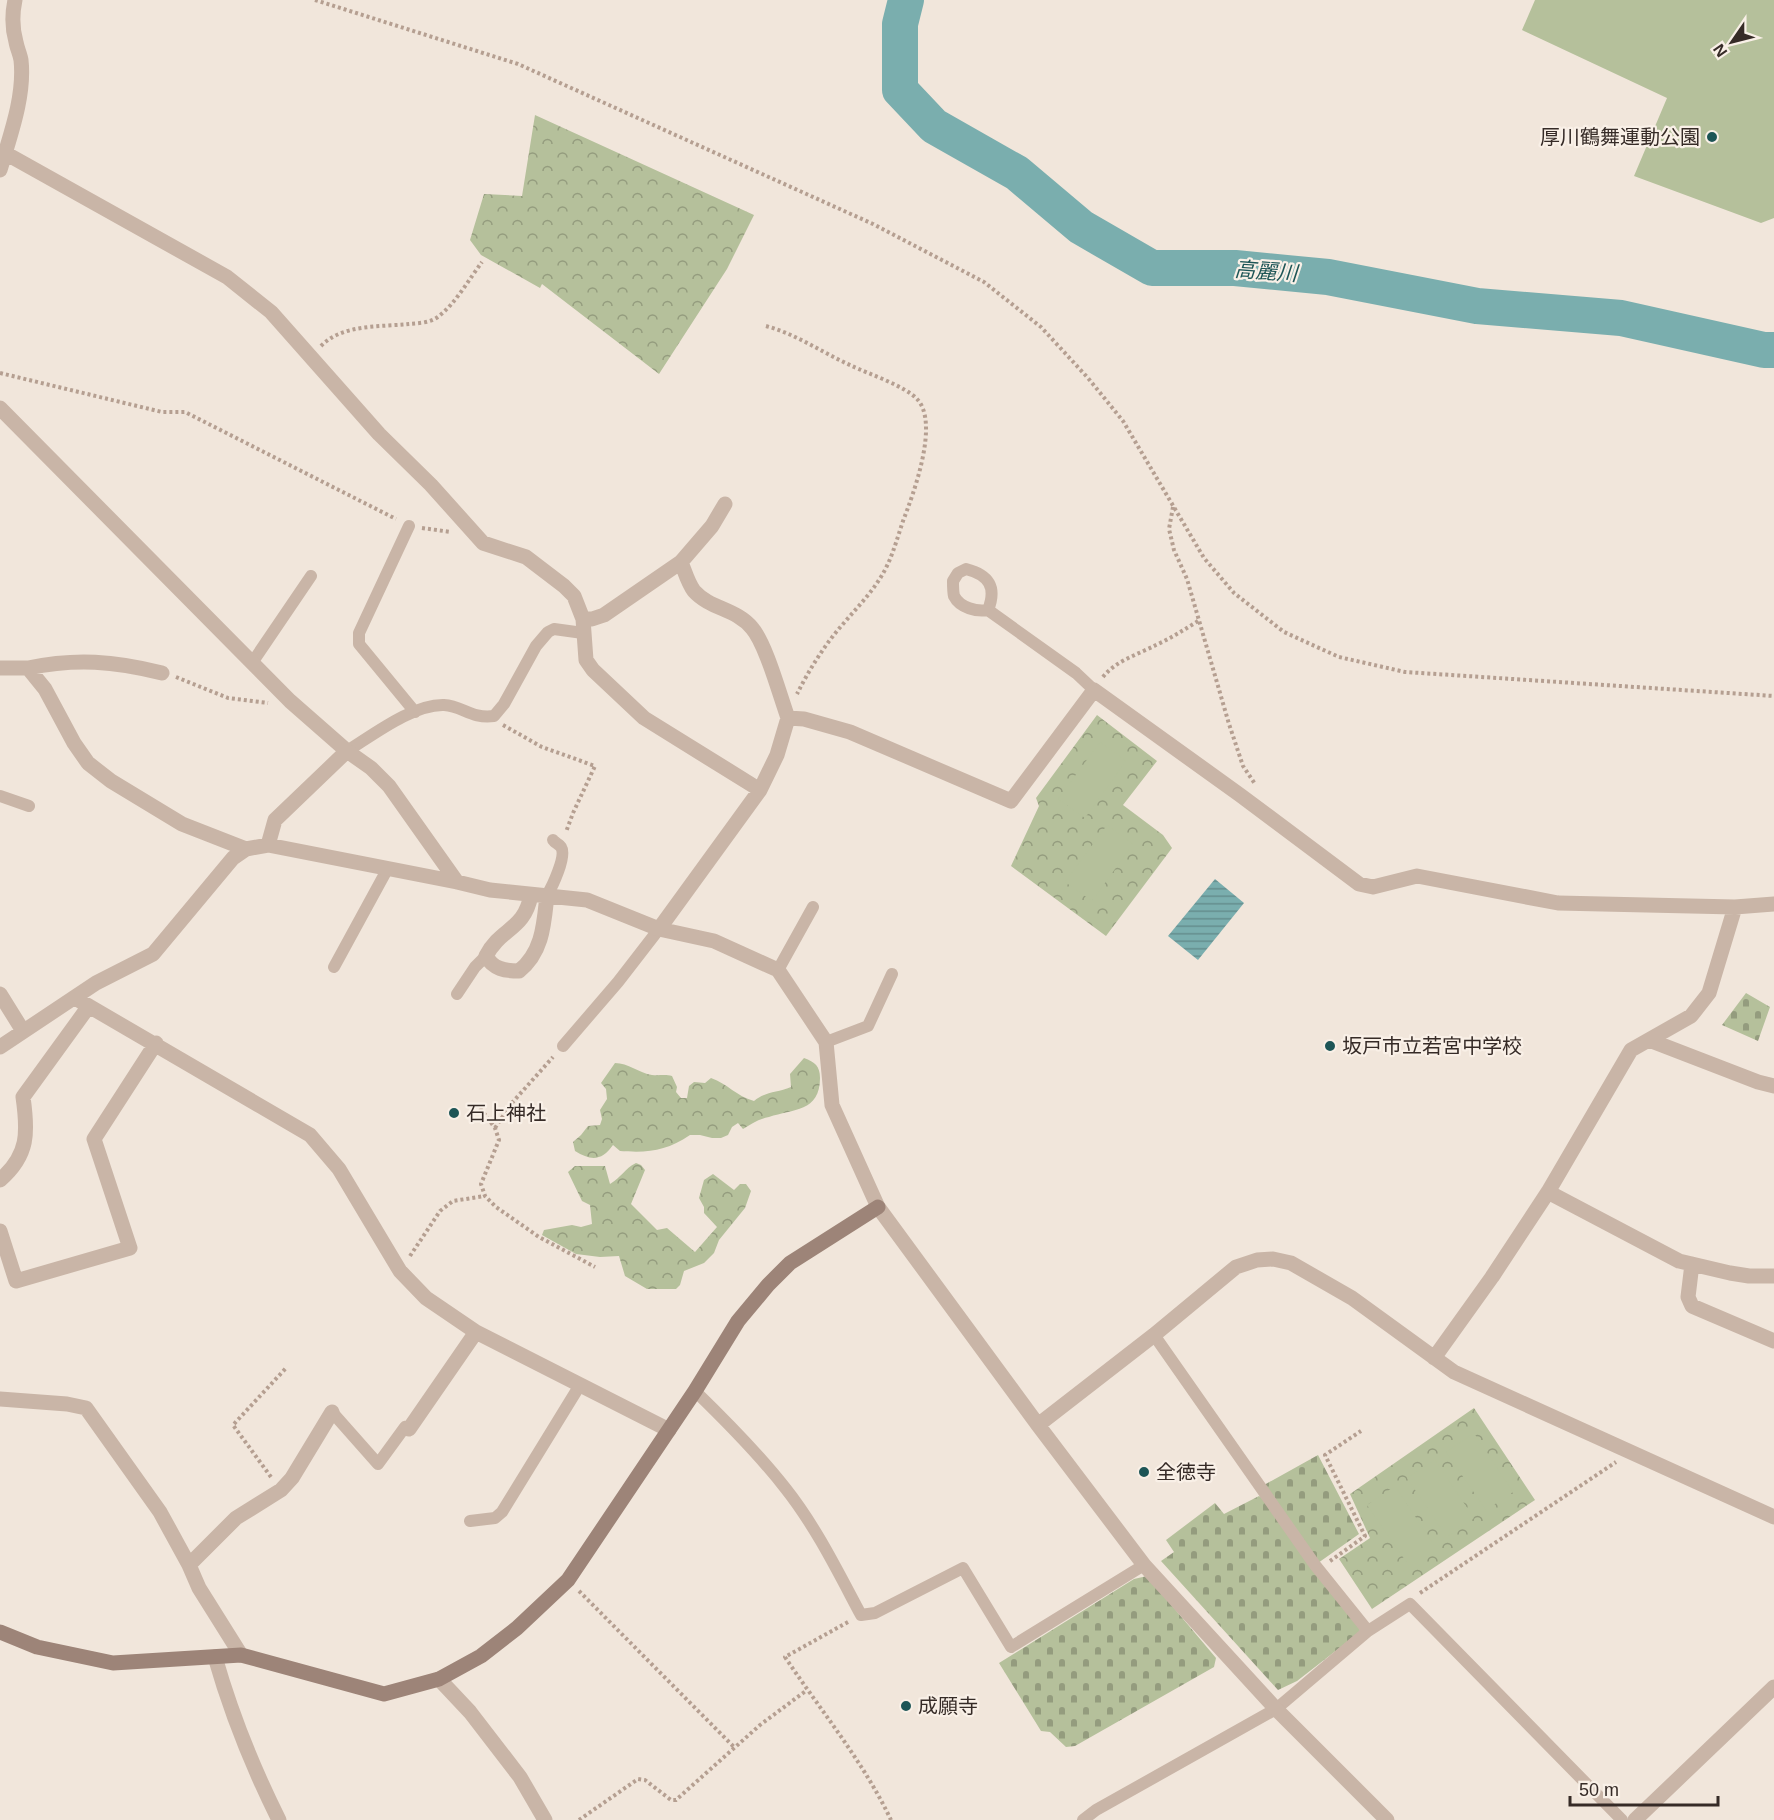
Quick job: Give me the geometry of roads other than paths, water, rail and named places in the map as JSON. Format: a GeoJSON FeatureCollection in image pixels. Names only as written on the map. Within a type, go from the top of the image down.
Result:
{"type":"FeatureCollection","features":[{"type":"Feature","properties":{"kind":"street"},"geometry":{"type":"LineString","coordinates":[[0,170],[19,98],[21,76],[21,58],[12,16],[15,0]]}},
{"type":"Feature","properties":{"kind":"street"},"geometry":{"type":"LineString","coordinates":[[5,153],[227,277],[271,312],[379,434],[431,485],[483,543],[525,557],[574,596],[583,626],[586,660],[593,670],[644,718],[760,790]]}},
{"type":"Feature","properties":{"kind":"street"},"geometry":{"type":"LineString","coordinates":[[0,408],[290,701],[347,751],[371,768],[389,786],[457,882]]}},
{"type":"Feature","properties":{"kind":"street"},"geometry":{"type":"LineString","coordinates":[[583,626],[604,615],[681,562],[711,526],[725,504]]}},
{"type":"Feature","properties":{"kind":"street"},"geometry":{"type":"LineString","coordinates":[[659,929],[760,790],[791,718],[754,630],[734,612],[696,594],[681,562]]}},
{"type":"Feature","properties":{"kind":"street"},"geometry":{"type":"LineString","coordinates":[[0,668],[28,668],[56,662],[93,661],[128,664],[162,673]]}},
{"type":"Feature","properties":{"kind":"street"},"geometry":{"type":"LineString","coordinates":[[28,668],[45,689],[88,763],[111,782],[182,824],[246,849]]}},
{"type":"Feature","properties":{"kind":"street"},"geometry":{"type":"LineString","coordinates":[[791,718],[850,732],[1011,801],[1094,690],[1359,884],[1373,887],[1417,876],[1558,903],[1735,907],[1774,904]]}},
{"type":"Feature","properties":{"kind":"street"},"geometry":{"type":"LineString","coordinates":[[268,845],[275,820],[347,751]]}},
{"type":"Feature","properties":{"kind":"street"},"geometry":{"type":"LineString","coordinates":[[0,1047],[96,983],[153,954],[233,858],[246,849],[268,845],[490,890],[587,900],[659,929],[714,941],[778,970],[826,1042],[832,1105],[879,1207],[1038,1425],[1144,1565],[1276,1709],[1387,1820]]}},
{"type":"Feature","properties":{"kind":"street"},"geometry":{"type":"LineString","coordinates":[[531,895],[529,908],[522,920],[498,938],[486,956],[490,963],[499,969],[519,971],[528,964],[543,932],[547,896]]}},
{"type":"Feature","properties":{"kind":"street"},"geometry":{"type":"LineString","coordinates":[[1434,1358],[1492,1277],[1548,1192],[1631,1050],[1691,1016],[1709,993],[1735,907]]}},
{"type":"Feature","properties":{"kind":"street"},"geometry":{"type":"LineString","coordinates":[[0,994],[23,1031]]}},
{"type":"Feature","properties":{"kind":"street"},"geometry":{"type":"LineString","coordinates":[[75,998],[156,1043],[310,1135],[339,1169],[400,1271],[426,1298],[476,1332],[669,1430]]}},
{"type":"Feature","properties":{"kind":"street"},"geometry":{"type":"LineString","coordinates":[[0,1180],[10,1171],[22,1152],[27,1127],[23,1097],[89,1006]]}},
{"type":"Feature","properties":{"kind":"street"},"geometry":{"type":"LineString","coordinates":[[1649,1040],[1774,1086]]}},
{"type":"Feature","properties":{"kind":"street"},"geometry":{"type":"LineString","coordinates":[[0,1233],[16,1281],[130,1248],[94,1138],[156,1043]]}},
{"type":"Feature","properties":{"kind":"street"},"geometry":{"type":"LineString","coordinates":[[1548,1192],[1679,1261],[1739,1274],[1774,1276]]}},
{"type":"Feature","properties":{"kind":"street"},"geometry":{"type":"LineString","coordinates":[[0,1632],[37,1647],[113,1663],[241,1655],[384,1694],[439,1679],[481,1656],[517,1628],[568,1580],[695,1391],[738,1321],[768,1285],[790,1263],[879,1207]]}},
{"type":"Feature","properties":{"kind":"street"},"geometry":{"type":"LineString","coordinates":[[1038,1425],[1154,1335],[1236,1267],[1257,1260],[1273,1260],[1291,1263],[1352,1298],[1454,1372],[1774,1517]]}},
{"type":"Feature","properties":{"kind":"street"},"geometry":{"type":"LineString","coordinates":[[1692,1264],[1688,1297],[1692,1306],[1774,1341]]}},
{"type":"Feature","properties":{"kind":"street"},"geometry":{"type":"LineString","coordinates":[[409,1429],[476,1332]]}},
{"type":"Feature","properties":{"kind":"street"},"geometry":{"type":"LineString","coordinates":[[0,1399],[67,1404],[86,1408],[160,1512],[189,1565],[198,1588],[241,1655]]}},
{"type":"Feature","properties":{"kind":"street"},"geometry":{"type":"LineString","coordinates":[[189,1565],[236,1518],[281,1490],[292,1478],[332,1412]]}},
{"type":"Feature","properties":{"kind":"street"},"geometry":{"type":"LineString","coordinates":[[215,1657],[229,1702],[262,1786],[279,1820]]}},
{"type":"Feature","properties":{"kind":"street"},"geometry":{"type":"LineString","coordinates":[[439,1679],[470,1712],[520,1777],[545,1820]]}},
{"type":"Feature","properties":{"kind":"street"},"geometry":{"type":"LineString","coordinates":[[1635,1820],[1774,1687]]}},
{"type":"Feature","properties":{"kind":"lane"},"geometry":{"type":"LineString","coordinates":[[409,526],[359,633],[359,644],[416,712]]}},
{"type":"Feature","properties":{"kind":"lane"},"geometry":{"type":"LineString","coordinates":[[252,663],[311,576]]}},
{"type":"Feature","properties":{"kind":"lane"},"geometry":{"type":"LineString","coordinates":[[988,610],[1076,673],[1094,690]]}},
{"type":"Feature","properties":{"kind":"lane"},"geometry":{"type":"LineString","coordinates":[[347,751],[396,719],[444,705],[476,716],[494,716],[504,704],[536,646],[548,632],[554,629],[583,626]]}},
{"type":"Feature","properties":{"kind":"lane"},"geometry":{"type":"LineString","coordinates":[[0,796],[29,806]]}},
{"type":"Feature","properties":{"kind":"lane"},"geometry":{"type":"LineString","coordinates":[[547,896],[559,868],[562,852],[557,843]]}},
{"type":"Feature","properties":{"kind":"lane"},"geometry":{"type":"LineString","coordinates":[[334,967],[388,868]]}},
{"type":"Feature","properties":{"kind":"lane"},"geometry":{"type":"LineString","coordinates":[[778,970],[813,907]]}},
{"type":"Feature","properties":{"kind":"lane"},"geometry":{"type":"LineString","coordinates":[[562,1046],[618,982],[659,929]]}},
{"type":"Feature","properties":{"kind":"lane"},"geometry":{"type":"LineString","coordinates":[[457,994],[475,967],[486,956]]}},
{"type":"Feature","properties":{"kind":"lane"},"geometry":{"type":"LineString","coordinates":[[826,1042],[868,1026],[892,974]]}},
{"type":"Feature","properties":{"kind":"lane"},"geometry":{"type":"LineString","coordinates":[[1154,1335],[1318,1569],[1368,1631]]}},
{"type":"Feature","properties":{"kind":"lane"},"geometry":{"type":"LineString","coordinates":[[470,1521],[495,1518],[502,1512],[580,1385]]}},
{"type":"Feature","properties":{"kind":"lane"},"geometry":{"type":"LineString","coordinates":[[695,1391],[744,1438],[787,1490],[818,1538],[861,1615],[875,1613],[963,1568],[1011,1647],[1144,1565]]}},
{"type":"Feature","properties":{"kind":"lane"},"geometry":{"type":"LineString","coordinates":[[332,1412],[378,1464],[405,1427],[409,1429]]}},
{"type":"Feature","properties":{"kind":"lane"},"geometry":{"type":"LineString","coordinates":[[1083,1820],[1096,1810],[1276,1709],[1368,1631],[1410,1605],[1622,1820]]}},
{"type":"Feature","properties":{"kind":"water"},"geometry":{"type":"Polygon","coordinates":[[[1215,879],[1244,903],[1198,960],[1168,936],[1215,879]]]}},
{"type":"Feature","properties":{"kind":"waterway","name":"高麗川"},"geometry":{"type":"LineString","coordinates":[[906,0],[900,24],[900,90],[934,126],[1017,173],[1081,227],[1152,268],[1235,268],[1328,277],[1477,306],[1621,318],[1764,350],[1774,350]]}},
{"type":"Feature","properties":{"kind":"place","name":"厚川鶴舞運動公園"},"geometry":{"type":"Point","coordinates":[1712,137]}},
{"type":"Feature","properties":{"kind":"place","name":"坂戸市立若宮中学校"},"geometry":{"type":"Point","coordinates":[1330,1046]}},
{"type":"Feature","properties":{"kind":"place","name":"石上神社"},"geometry":{"type":"Point","coordinates":[454,1113]}},
{"type":"Feature","properties":{"kind":"place","name":"全徳寺"},"geometry":{"type":"Point","coordinates":[1144,1472]}},
{"type":"Feature","properties":{"kind":"place","name":"成願寺"},"geometry":{"type":"Point","coordinates":[906,1706]}}]}
